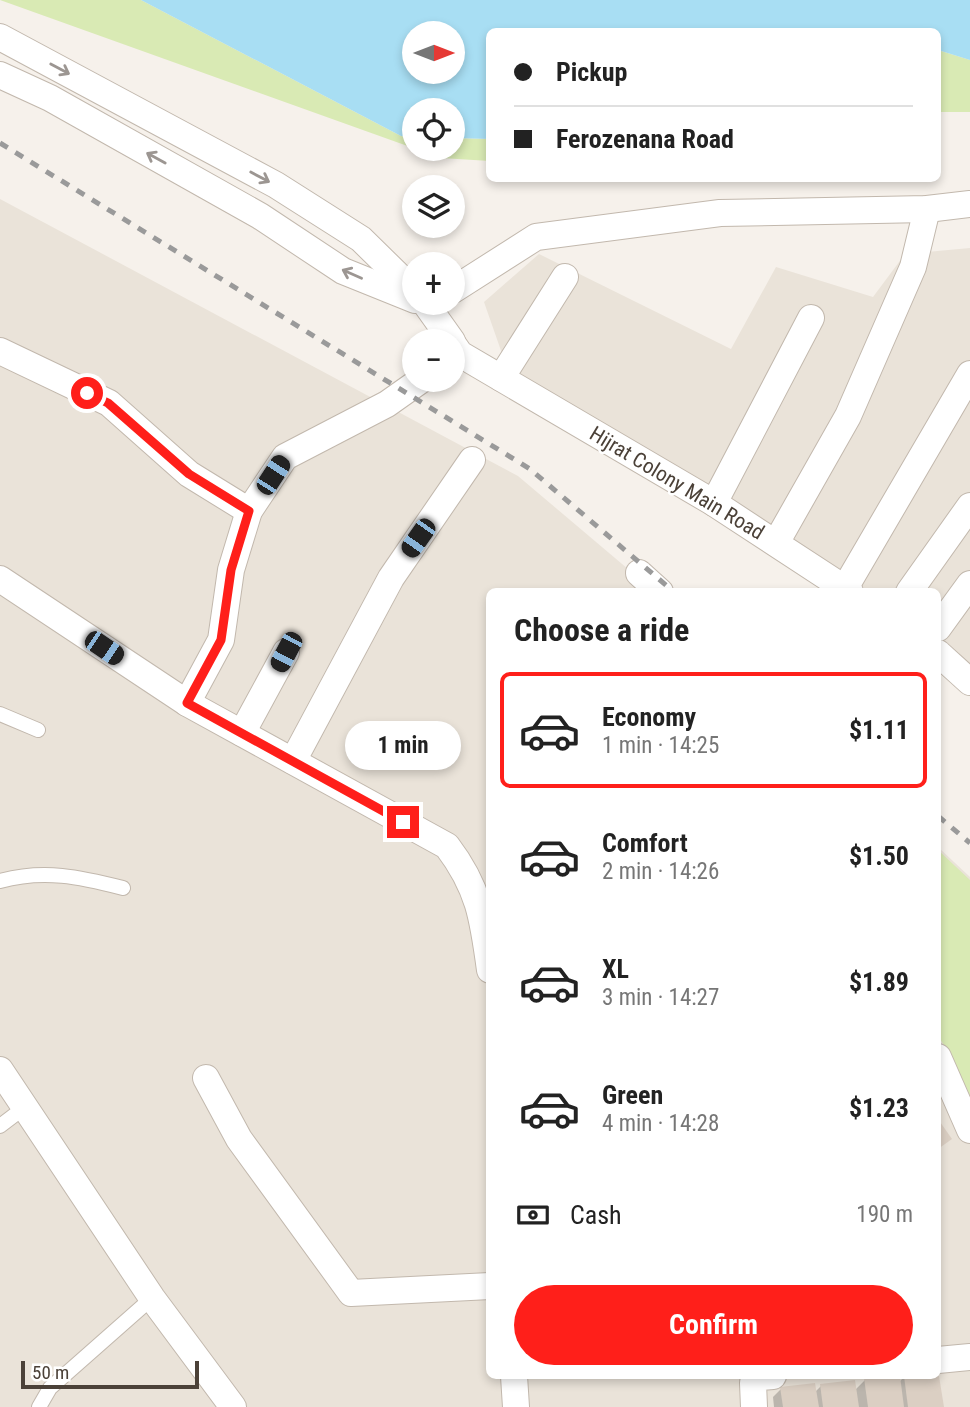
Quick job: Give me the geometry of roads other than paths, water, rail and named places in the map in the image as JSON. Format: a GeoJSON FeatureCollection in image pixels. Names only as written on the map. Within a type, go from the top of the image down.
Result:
{"type":"FeatureCollection","features":[{"type":"Feature","properties":{"kind":"street"},"geometry":{"type":"LineString","coordinates":[[0,37],[276,185],[361,239],[402,280]]}},
{"type":"Feature","properties":{"kind":"street"},"geometry":{"type":"LineString","coordinates":[[0,75],[50,98],[260,216],[343,271],[402,293]]}},
{"type":"Feature","properties":{"kind":"street"},"geometry":{"type":"LineString","coordinates":[[465,282],[536,237],[720,213],[927,209],[970,204]]}},
{"type":"Feature","properties":{"kind":"street"},"geometry":{"type":"LineString","coordinates":[[776,543],[848,416],[913,267],[927,209]]}},
{"type":"Feature","properties":{"kind":"street"},"geometry":{"type":"LineString","coordinates":[[501,378],[565,277]]}},
{"type":"Feature","properties":{"kind":"street"},"geometry":{"type":"LineString","coordinates":[[714,503],[811,318]]}},
{"type":"Feature","properties":{"kind":"street"},"geometry":{"type":"LineString","coordinates":[[0,351],[108,403],[189,474],[249,511]]}},
{"type":"Feature","properties":{"kind":"street","name":"Hijrat Colony Main Road"},"geometry":{"type":"LineString","coordinates":[[465,356],[714,503],[845,588]]}},
{"type":"Feature","properties":{"kind":"street"},"geometry":{"type":"LineString","coordinates":[[849,588],[970,374]]}},
{"type":"Feature","properties":{"kind":"street"},"geometry":{"type":"LineString","coordinates":[[187,703],[221,640],[231,570],[249,511],[285,457],[387,404],[404,392]]}},
{"type":"Feature","properties":{"kind":"street"},"geometry":{"type":"LineString","coordinates":[[293,761],[391,578],[472,460]]}},
{"type":"Feature","properties":{"kind":"street"},"geometry":{"type":"LineString","coordinates":[[912,588],[970,506]]}},
{"type":"Feature","properties":{"kind":"street"},"geometry":{"type":"LineString","coordinates":[[639,573],[656,588]]}},
{"type":"Feature","properties":{"kind":"street"},"geometry":{"type":"LineString","coordinates":[[0,579],[187,703],[447,846],[473,886],[482,914],[486,942]]}},
{"type":"Feature","properties":{"kind":"street"},"geometry":{"type":"LineString","coordinates":[[941,624],[970,584]]}},
{"type":"Feature","properties":{"kind":"street"},"geometry":{"type":"LineString","coordinates":[[242,733],[286,652]]}},
{"type":"Feature","properties":{"kind":"street"},"geometry":{"type":"LineString","coordinates":[[941,656],[970,682]]}},
{"type":"Feature","properties":{"kind":"street"},"geometry":{"type":"LineString","coordinates":[[941,1064],[970,1130]]}},
{"type":"Feature","properties":{"kind":"street"},"geometry":{"type":"LineString","coordinates":[[0,1070],[152,1298],[233,1407]]}},
{"type":"Feature","properties":{"kind":"street"},"geometry":{"type":"LineString","coordinates":[[206,1078],[239,1139],[351,1293],[486,1286]]}},
{"type":"Feature","properties":{"kind":"street"},"geometry":{"type":"LineString","coordinates":[[941,1360],[970,1357]]}},
{"type":"Feature","properties":{"kind":"street"},"geometry":{"type":"LineString","coordinates":[[514,1379],[516,1407]]}},
{"type":"Feature","properties":{"kind":"lane"},"geometry":{"type":"LineString","coordinates":[[0,715],[38,730]]}},
{"type":"Feature","properties":{"kind":"lane"},"geometry":{"type":"LineString","coordinates":[[0,881],[17,876],[56,874],[123,888]]}},
{"type":"Feature","properties":{"kind":"lane"},"geometry":{"type":"LineString","coordinates":[[0,1126],[25,1107]]}},
{"type":"Feature","properties":{"kind":"lane"},"geometry":{"type":"LineString","coordinates":[[39,1407],[50,1388],[152,1298]]}},
{"type":"Feature","properties":{"kind":"water"},"geometry":{"type":"Polygon","coordinates":[[[141,0],[970,0],[970,60],[941,51],[941,28],[486,28],[486,139],[465,138],[465,98],[402,98],[401,136],[141,0]]]}},
{"type":"Feature","properties":{"kind":"railway"},"geometry":{"type":"LineString","coordinates":[[0,143],[530,469],[669,588]]}},
{"type":"Feature","properties":{"kind":"railway"},"geometry":{"type":"LineString","coordinates":[[941,819],[970,843]]}}]}
